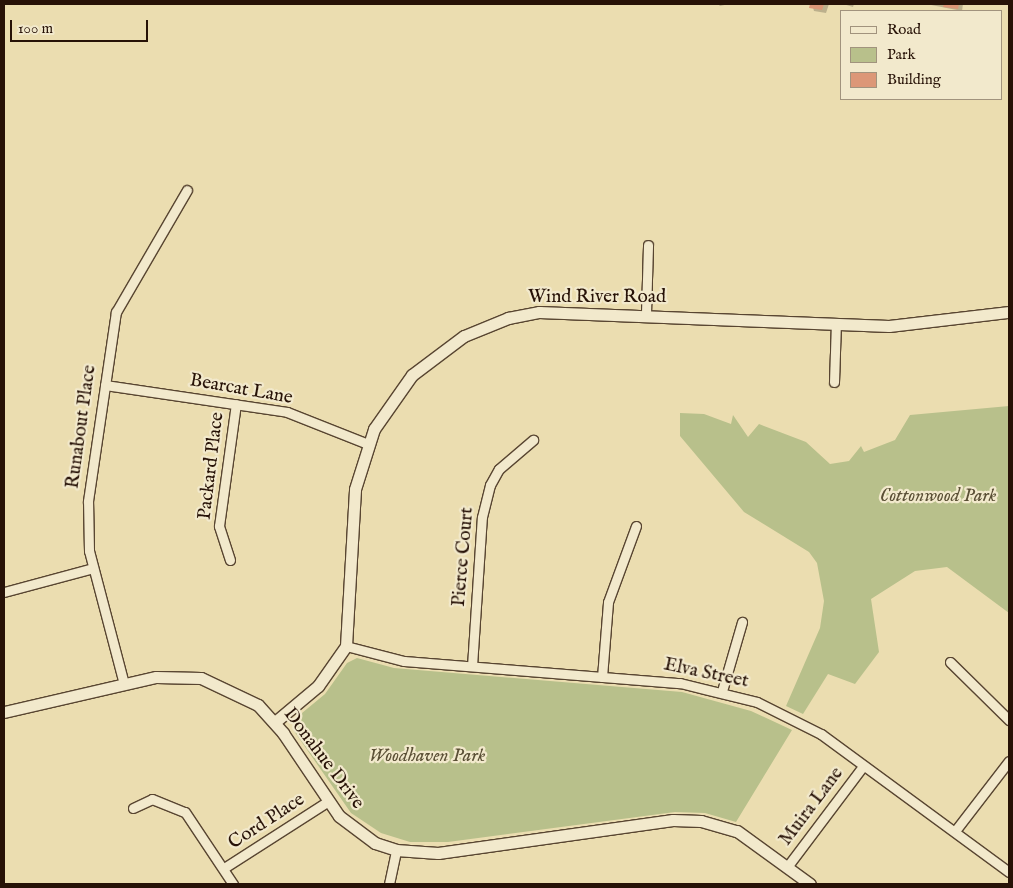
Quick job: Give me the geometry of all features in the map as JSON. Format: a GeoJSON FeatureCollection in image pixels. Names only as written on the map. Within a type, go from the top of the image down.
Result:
{"type":"FeatureCollection","features":[{"type":"Feature","properties":{"kind":"street","name":"Runabout Place"},"geometry":{"type":"LineString","coordinates":[[124,684],[94,568],[88,501],[116,312],[187,190]]}},
{"type":"Feature","properties":{"kind":"street"},"geometry":{"type":"LineString","coordinates":[[646,313],[648,245]]}},
{"type":"Feature","properties":{"kind":"street","name":"Wind River Road"},"geometry":{"type":"LineString","coordinates":[[346,646],[355,490],[368,444],[387,408],[412,375],[450,344],[478,329],[539,312],[646,313],[889,326],[1009,312]]}},
{"type":"Feature","properties":{"kind":"street"},"geometry":{"type":"LineString","coordinates":[[834,382],[836,323]]}},
{"type":"Feature","properties":{"kind":"street","name":"Bearcat Lane"},"geometry":{"type":"LineString","coordinates":[[105,384],[287,412],[368,444]]}},
{"type":"Feature","properties":{"kind":"street","name":"Packard Place"},"geometry":{"type":"LineString","coordinates":[[230,560],[219,526],[236,404]]}},
{"type":"Feature","properties":{"kind":"street","name":"Pierce Court"},"geometry":{"type":"LineString","coordinates":[[472,666],[482,518],[490,485],[499,469],[533,440]]}},
{"type":"Feature","properties":{"kind":"street"},"geometry":{"type":"LineString","coordinates":[[602,677],[608,602],[636,526]]}},
{"type":"Feature","properties":{"kind":"street"},"geometry":{"type":"LineString","coordinates":[[4,592],[94,568]]}},
{"type":"Feature","properties":{"kind":"street"},"geometry":{"type":"LineString","coordinates":[[722,691],[742,622]]}},
{"type":"Feature","properties":{"kind":"street"},"geometry":{"type":"LineString","coordinates":[[275,722],[318,686],[346,646]]}},
{"type":"Feature","properties":{"kind":"street","name":"Elva Street"},"geometry":{"type":"LineString","coordinates":[[346,646],[404,661],[680,683],[722,691],[791,716],[955,831],[1009,872]]}},
{"type":"Feature","properties":{"kind":"street"},"geometry":{"type":"LineString","coordinates":[[950,662],[1009,720]]}},
{"type":"Feature","properties":{"kind":"street","name":"Donahue Drive"},"geometry":{"type":"LineString","coordinates":[[4,712],[169,675],[201,678],[246,695],[275,722],[328,802],[355,830],[396,850],[438,853],[674,820],[701,821],[737,831],[810,884]]}},
{"type":"Feature","properties":{"kind":"street"},"geometry":{"type":"LineString","coordinates":[[955,831],[1009,761]]}},
{"type":"Feature","properties":{"kind":"street","name":"Muira Lane"},"geometry":{"type":"LineString","coordinates":[[787,867],[863,766]]}},
{"type":"Feature","properties":{"kind":"street"},"geometry":{"type":"LineString","coordinates":[[133,808],[152,799],[185,812],[233,884]]}},
{"type":"Feature","properties":{"kind":"street","name":"Cord Place"},"geometry":{"type":"LineString","coordinates":[[224,868],[328,802]]}},
{"type":"Feature","properties":{"kind":"street"},"geometry":{"type":"LineString","coordinates":[[388,884],[396,850]]}},
{"type":"Feature","properties":{"kind":"green space","name":"Cottonwood Park"},"geometry":{"type":"Polygon","coordinates":[[[1009,406],[1009,613],[947,567],[915,571],[871,599],[879,652],[855,684],[828,674],[803,714],[786,706],[820,628],[824,601],[817,563],[809,552],[744,512],[680,436],[680,413],[704,414],[731,424],[733,415],[748,437],[759,424],[806,442],[830,464],[849,461],[861,446],[864,452],[895,440],[910,415],[1009,406]]]}},
{"type":"Feature","properties":{"kind":"green space","name":"Woodhaven Park"},"geometry":{"type":"Polygon","coordinates":[[[357,658],[394,668],[682,692],[751,711],[792,730],[736,822],[705,813],[675,812],[448,842],[410,842],[381,833],[351,813],[294,731],[296,718],[325,694],[347,663],[357,658]]]}},
{"type":"Feature","properties":{"kind":"building"},"geometry":{"type":"Polygon","coordinates":[[[810,4],[824,4],[822,10],[809,8],[810,4]]]}},
{"type":"Feature","properties":{"kind":"building"},"geometry":{"type":"Polygon","coordinates":[[[944,4],[959,4],[958,9],[943,7],[944,4]]]}}]}
